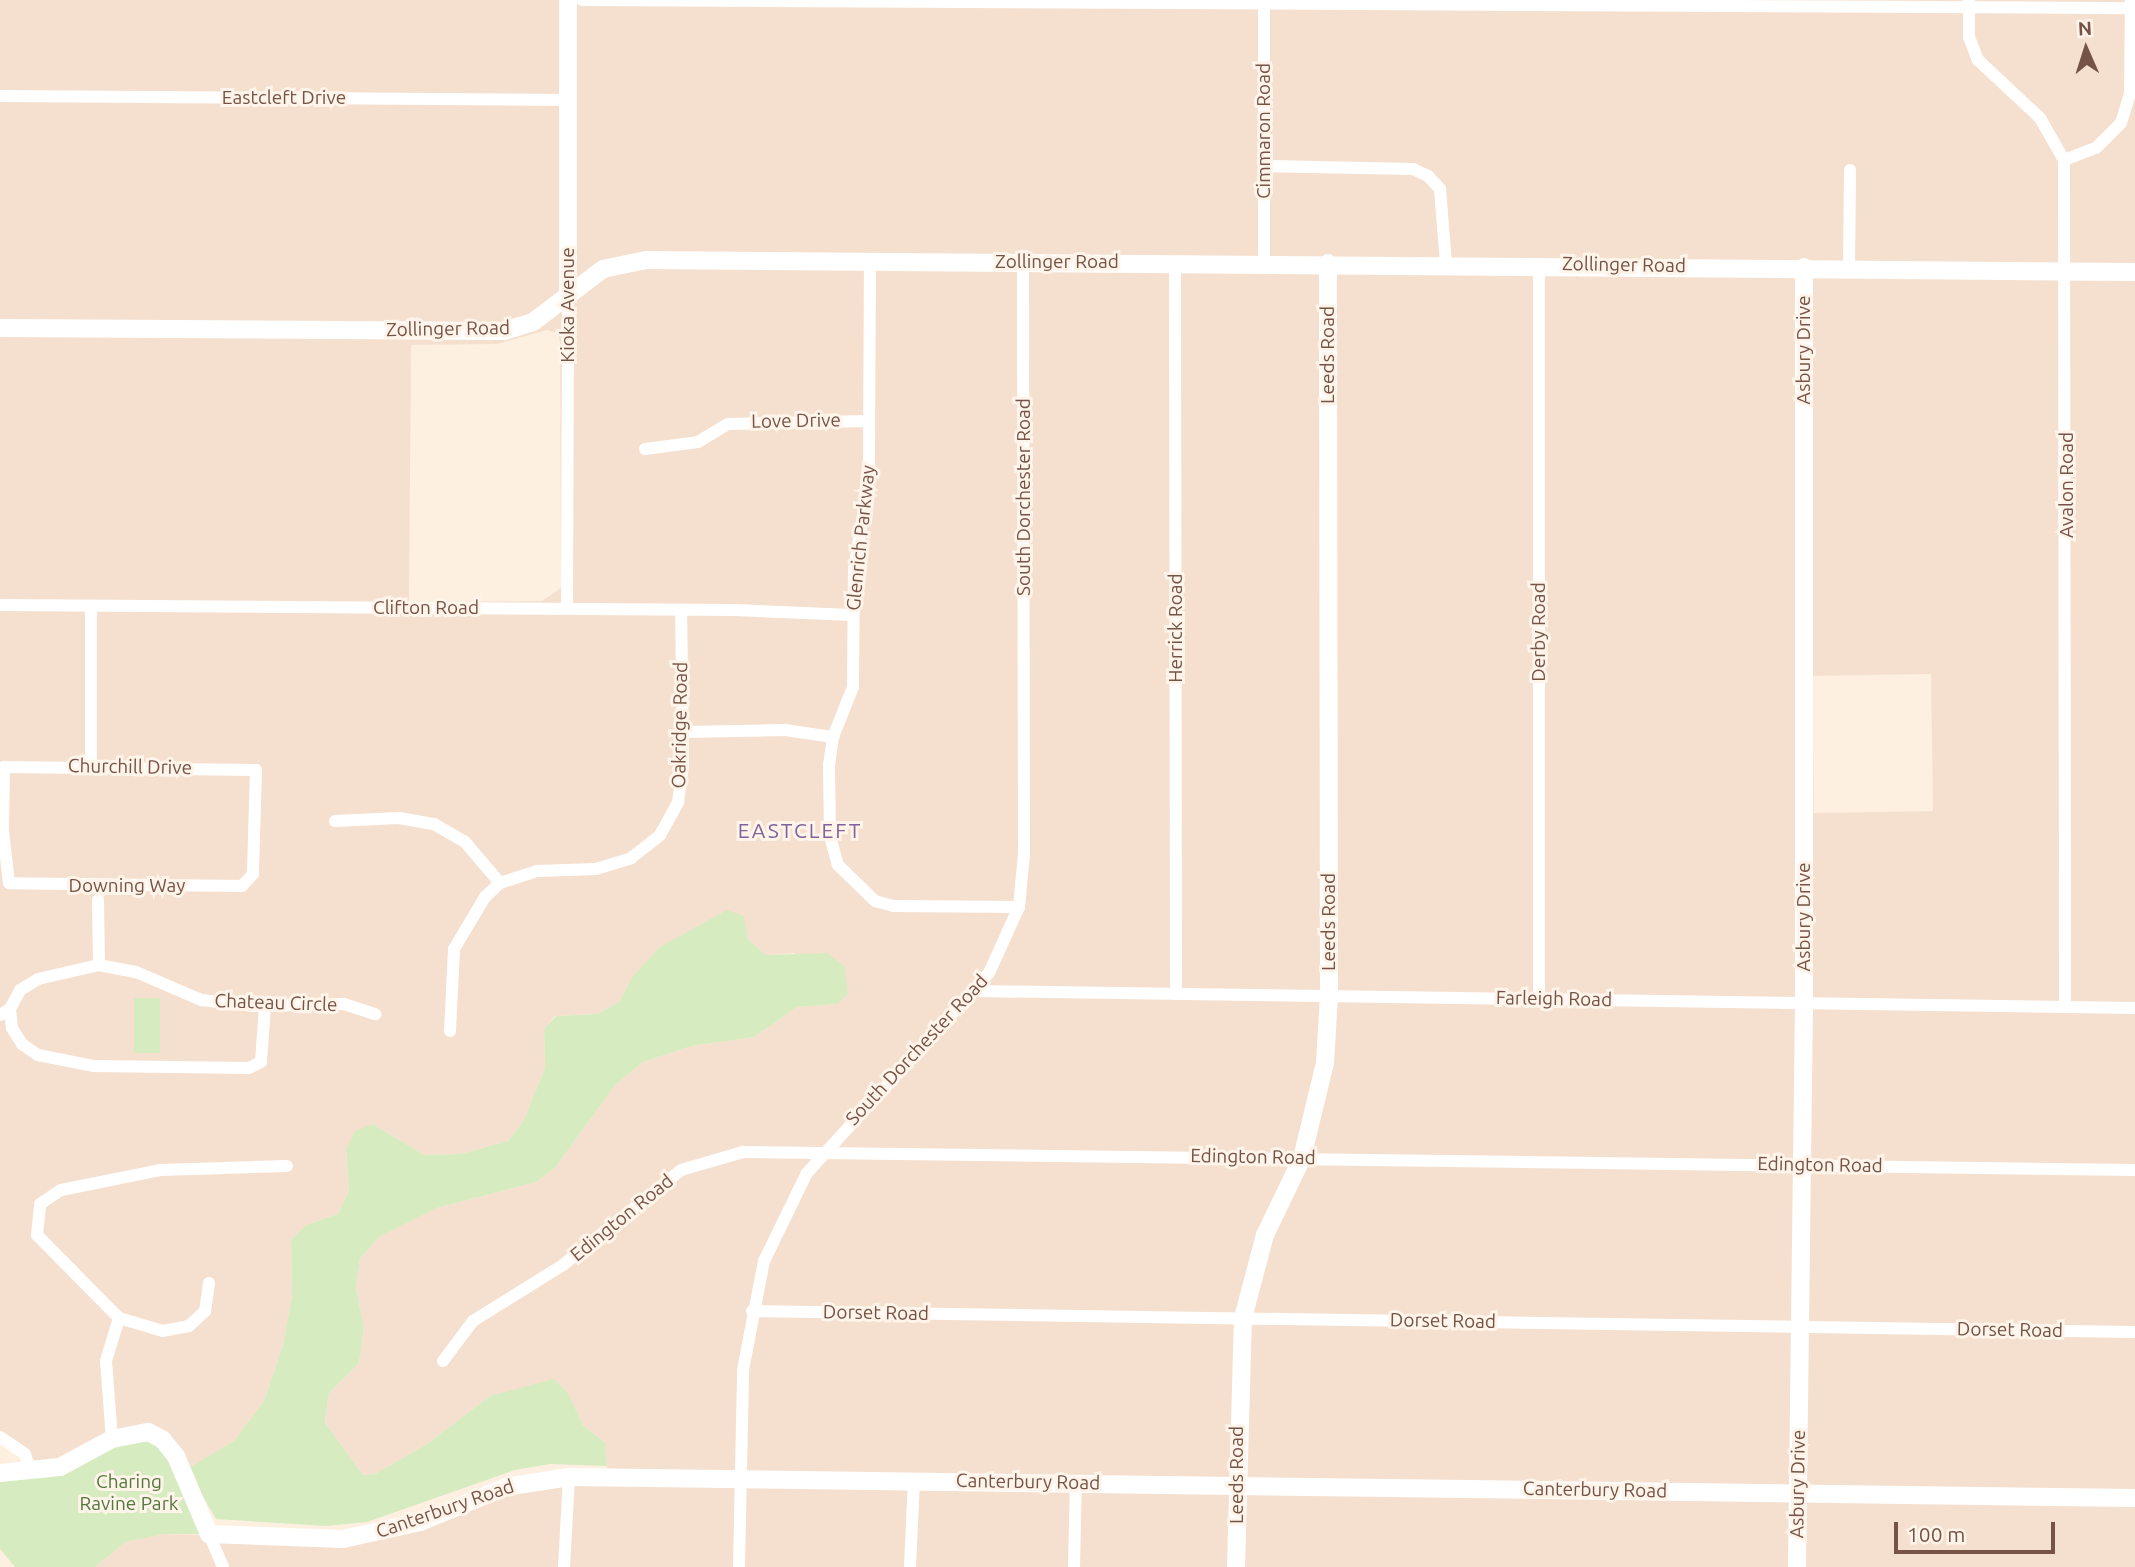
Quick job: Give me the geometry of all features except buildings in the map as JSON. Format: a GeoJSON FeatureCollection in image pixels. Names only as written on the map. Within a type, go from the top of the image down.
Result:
{"type":"FeatureCollection","features":[{"type":"Feature","properties":{"kind":"street","name":"Kioka Avenue"},"geometry":{"type":"LineString","coordinates":[[567,609],[568,0]]}},
{"type":"Feature","properties":{"kind":"street"},"geometry":{"type":"LineString","coordinates":[[582,0],[2132,6],[2130,94],[2121,123],[2096,148],[2064,160]]}},
{"type":"Feature","properties":{"kind":"street","name":"Cimmaron Road"},"geometry":{"type":"LineString","coordinates":[[1264,3],[1264,262]]}},
{"type":"Feature","properties":{"kind":"street","name":"Avalon Road"},"geometry":{"type":"LineString","coordinates":[[1968,5],[1969,37],[1978,60],[2040,118],[2064,160],[2067,270],[2065,1007]]}},
{"type":"Feature","properties":{"kind":"street","name":"Eastcleft Drive"},"geometry":{"type":"LineString","coordinates":[[0,96],[568,100]]}},
{"type":"Feature","properties":{"kind":"street"},"geometry":{"type":"LineString","coordinates":[[1264,166],[1413,169],[1429,176],[1440,189],[1446,263]]}},
{"type":"Feature","properties":{"kind":"street"},"geometry":{"type":"LineString","coordinates":[[1849,268],[1850,170]]}},
{"type":"Feature","properties":{"kind":"street","name":"Zollinger Road"},"geometry":{"type":"LineString","coordinates":[[0,328],[504,331],[533,322],[603,269],[635,260],[1446,263],[2135,272]]}},
{"type":"Feature","properties":{"kind":"street","name":"Glenrich Parkway"},"geometry":{"type":"LineString","coordinates":[[870,261],[869,478],[854,570],[853,687],[834,737],[830,836],[838,865],[859,890],[894,906],[1019,907]]}},
{"type":"Feature","properties":{"kind":"street","name":"South Dorchester Road"},"geometry":{"type":"LineString","coordinates":[[739,1567],[743,1370],[752,1311],[764,1261],[807,1173],[823,1151],[989,974],[1019,907],[1024,854],[1023,262]]}},
{"type":"Feature","properties":{"kind":"street","name":"Herrick Road"},"geometry":{"type":"LineString","coordinates":[[1175,262],[1176,994]]}},
{"type":"Feature","properties":{"kind":"street","name":"Leeds Road"},"geometry":{"type":"LineString","coordinates":[[1236,1567],[1243,1318],[1265,1235],[1302,1158],[1325,1063],[1329,996],[1328,263]]}},
{"type":"Feature","properties":{"kind":"street","name":"Derby Road"},"geometry":{"type":"LineString","coordinates":[[1539,264],[1539,999]]}},
{"type":"Feature","properties":{"kind":"street","name":"Asbury Drive"},"geometry":{"type":"LineString","coordinates":[[1797,1567],[1804,1003],[1804,267]]}},
{"type":"Feature","properties":{"kind":"street","name":"Love Drive"},"geometry":{"type":"LineString","coordinates":[[645,449],[698,442],[727,424],[869,421]]}},
{"type":"Feature","properties":{"kind":"street","name":"Clifton Road"},"geometry":{"type":"LineString","coordinates":[[0,605],[681,610],[852,615]]}},
{"type":"Feature","properties":{"kind":"street"},"geometry":{"type":"LineString","coordinates":[[91,606],[91,766]]}},
{"type":"Feature","properties":{"kind":"street","name":"Oakridge Road"},"geometry":{"type":"LineString","coordinates":[[450,1031],[454,949],[472,913],[500,883],[537,871],[596,869],[631,858],[660,835],[678,802],[682,732],[681,610]]}},
{"type":"Feature","properties":{"kind":"street"},"geometry":{"type":"LineString","coordinates":[[682,732],[785,730],[834,737]]}},
{"type":"Feature","properties":{"kind":"street","name":"Churchill Drive"},"geometry":{"type":"LineString","coordinates":[[7,880],[4,767],[91,766],[256,770],[255,865],[249,882]]}},
{"type":"Feature","properties":{"kind":"street"},"geometry":{"type":"LineString","coordinates":[[334,821],[399,818],[434,824],[466,842],[500,883]]}},
{"type":"Feature","properties":{"kind":"street","name":"Downing Way"},"geometry":{"type":"LineString","coordinates":[[7,880],[19,885],[98,886],[242,886],[249,882]]}},
{"type":"Feature","properties":{"kind":"street"},"geometry":{"type":"LineString","coordinates":[[99,900],[99,965]]}},
{"type":"Feature","properties":{"kind":"street","name":"Chateau Circle"},"geometry":{"type":"LineString","coordinates":[[3,1008],[20,990],[38,979],[99,965],[136,972],[201,1000],[265,1006],[344,1004],[375,1014]]}},
{"type":"Feature","properties":{"kind":"street","name":"Farleigh Road"},"geometry":{"type":"LineString","coordinates":[[974,991],[2135,1008]]}},
{"type":"Feature","properties":{"kind":"street"},"geometry":{"type":"LineString","coordinates":[[3,1008],[22,1044],[38,1055],[93,1066],[249,1068],[261,1062],[265,1006]]}},
{"type":"Feature","properties":{"kind":"street","name":"Edington Road"},"geometry":{"type":"LineString","coordinates":[[443,1362],[473,1321],[508,1295],[563,1265],[681,1170],[743,1152],[2135,1170]]}},
{"type":"Feature","properties":{"kind":"street"},"geometry":{"type":"LineString","coordinates":[[209,1283],[205,1311],[189,1326],[163,1331],[119,1318],[37,1235],[36,1212],[46,1198],[160,1170],[287,1166]]}},
{"type":"Feature","properties":{"kind":"street","name":"Dorset Road"},"geometry":{"type":"LineString","coordinates":[[752,1311],[2135,1332]]}},
{"type":"Feature","properties":{"kind":"street"},"geometry":{"type":"LineString","coordinates":[[112,1438],[106,1361],[119,1318]]}},
{"type":"Feature","properties":{"kind":"street"},"geometry":{"type":"LineString","coordinates":[[0,1473],[60,1467],[112,1438],[140,1432],[167,1444],[223,1567]]}},
{"type":"Feature","properties":{"kind":"street"},"geometry":{"type":"LineString","coordinates":[[0,1437],[25,1454],[31,1472]]}},
{"type":"Feature","properties":{"kind":"street","name":"Canterbury Road"},"geometry":{"type":"LineString","coordinates":[[209,1534],[366,1536],[420,1522],[506,1487],[569,1477],[742,1476],[2135,1498]]}},
{"type":"Feature","properties":{"kind":"street"},"geometry":{"type":"LineString","coordinates":[[564,1567],[569,1477]]}},
{"type":"Feature","properties":{"kind":"street"},"geometry":{"type":"LineString","coordinates":[[910,1567],[914,1480]]}},
{"type":"Feature","properties":{"kind":"street"},"geometry":{"type":"LineString","coordinates":[[1074,1567],[1076,1482]]}},
{"type":"Feature","properties":{"kind":"shaded area"},"geometry":{"type":"Polygon","coordinates":[[[0,0],[2135,0],[2135,1567],[95,1567],[126,1542],[163,1534],[343,1539],[490,1493],[608,1476],[605,1443],[583,1425],[568,1393],[490,1396],[427,1444],[375,1474],[363,1475],[325,1423],[329,1393],[359,1363],[364,1328],[356,1288],[360,1259],[379,1237],[437,1208],[536,1182],[555,1168],[615,1085],[643,1062],[692,1046],[754,1037],[797,1007],[837,1004],[794,953],[766,955],[748,939],[744,916],[633,976],[619,1002],[597,1014],[555,1016],[544,1029],[545,1068],[523,1122],[508,1141],[461,1154],[424,1155],[373,1124],[346,1150],[349,1191],[338,1214],[306,1225],[291,1240],[292,1296],[283,1345],[264,1401],[235,1440],[182,1472],[155,1435],[31,1472],[25,1454],[0,1437],[0,0]],[[547,330],[497,344],[411,345],[409,602],[542,601],[561,588],[560,342],[558,333],[547,330]],[[1931,674],[1812,676],[1814,813],[1933,811],[1931,674]]]}},
{"type":"Feature","properties":{"kind":"green space"},"geometry":{"type":"Polygon","coordinates":[[[727,910],[744,916],[748,939],[766,955],[827,953],[845,967],[848,994],[837,1004],[797,1007],[754,1037],[692,1046],[643,1062],[615,1085],[555,1168],[536,1182],[437,1208],[379,1237],[360,1259],[356,1288],[364,1328],[359,1363],[329,1393],[325,1423],[363,1475],[375,1474],[427,1444],[490,1396],[554,1379],[568,1393],[583,1425],[605,1443],[607,1466],[550,1464],[515,1470],[367,1522],[326,1526],[216,1519],[187,1469],[235,1440],[264,1401],[283,1345],[292,1296],[291,1240],[306,1225],[338,1214],[349,1191],[346,1150],[355,1131],[373,1124],[424,1155],[461,1154],[508,1141],[523,1122],[545,1068],[544,1029],[556,1016],[597,1014],[619,1002],[633,976],[660,947],[727,910]]]}},
{"type":"Feature","properties":{"kind":"green space"},"geometry":{"type":"Polygon","coordinates":[[[134,998],[160,998],[160,1053],[134,1053],[134,998]]]}},
{"type":"Feature","properties":{"kind":"green space","name":"Charing Ravine Park"},"geometry":{"type":"Polygon","coordinates":[[[151,1441],[164,1452],[200,1534],[163,1534],[126,1542],[95,1567],[15,1567],[0,1549],[0,1480],[66,1474],[120,1443],[151,1441]]]}},
{"type":"Feature","properties":{"kind":"district","name":"EASTCLEFT"},"geometry":{"type":"Point","coordinates":[800,830]}}]}
